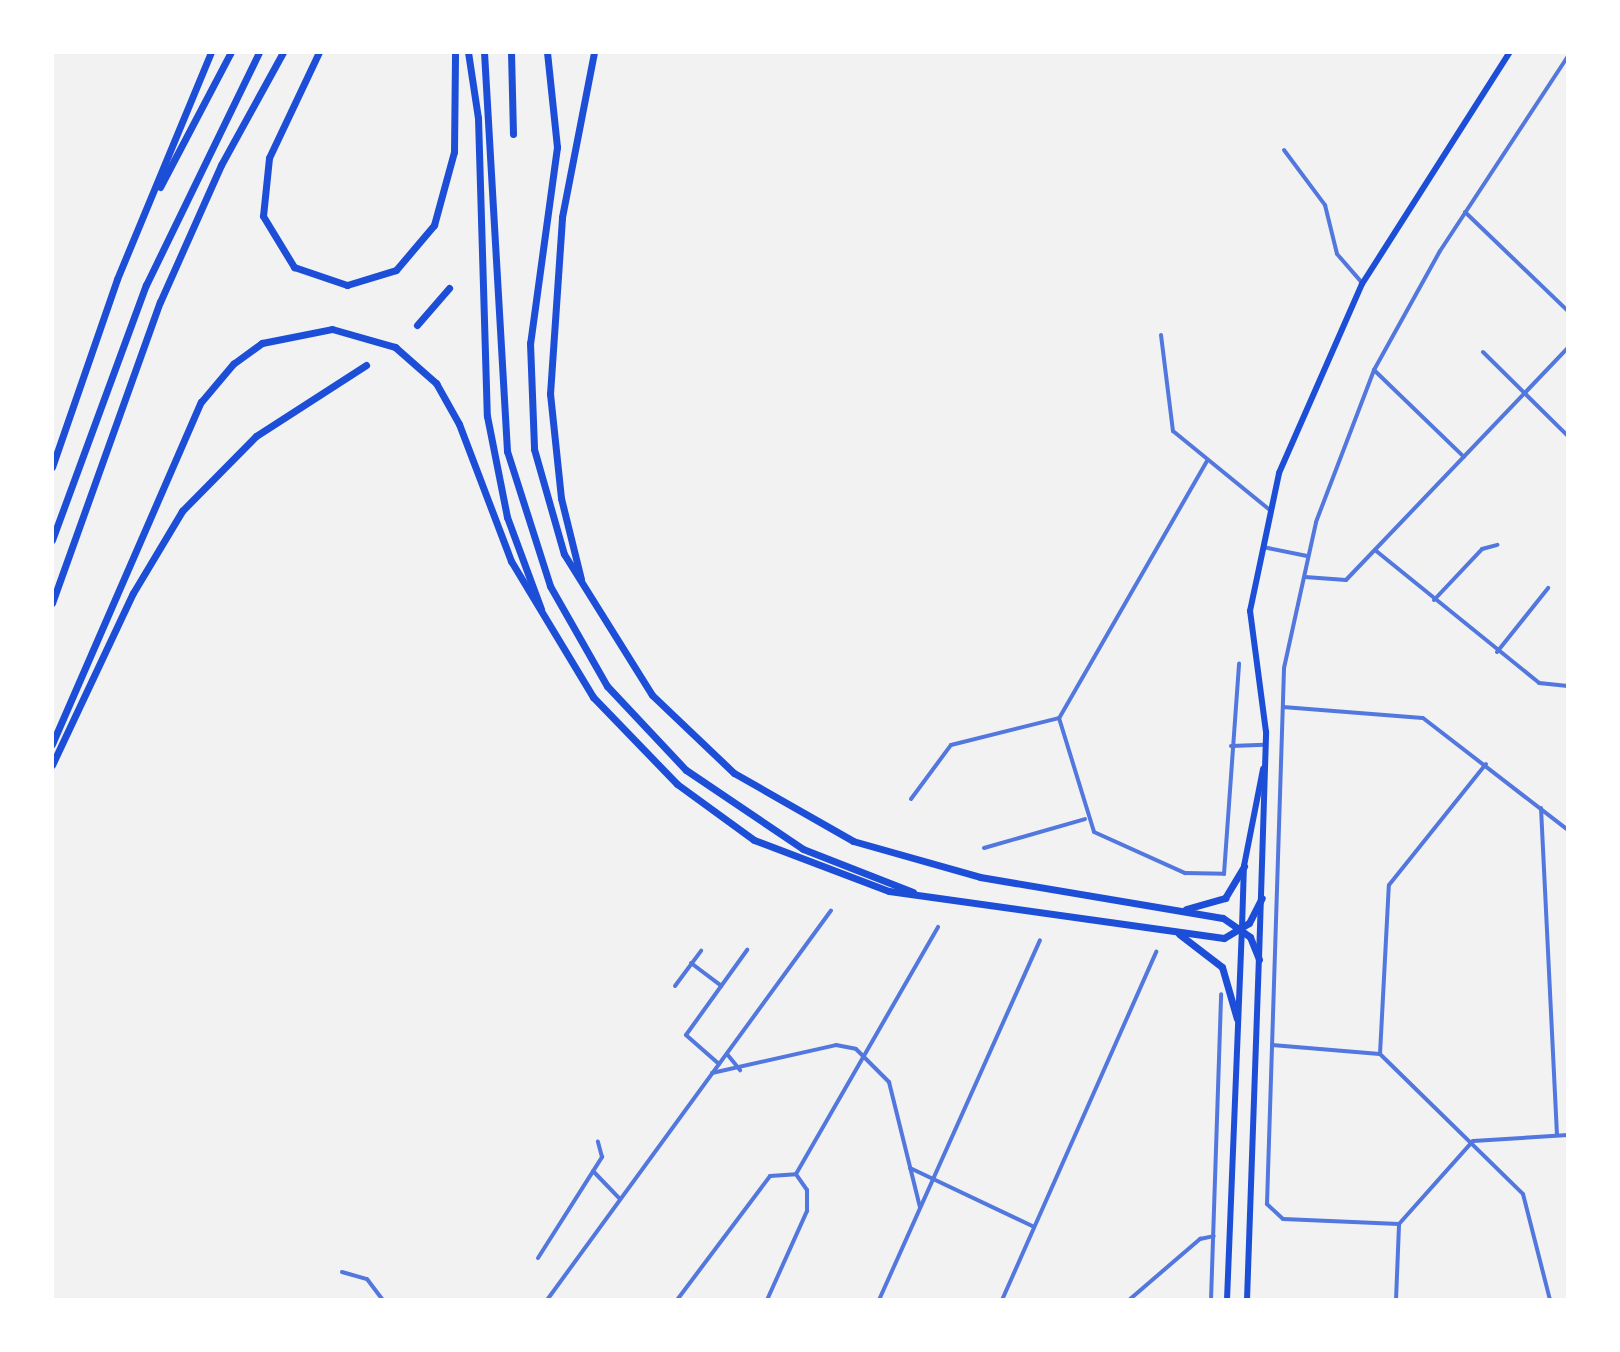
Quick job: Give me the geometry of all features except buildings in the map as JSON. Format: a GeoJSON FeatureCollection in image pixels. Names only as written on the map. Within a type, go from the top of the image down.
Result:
{"type":"FeatureCollection","features":[{"type":"Feature","properties":{"kind":"highway"},"geometry":{"type":"LineString","coordinates":[[52,467],[117,279],[211,52]]}},
{"type":"Feature","properties":{"kind":"highway"},"geometry":{"type":"LineString","coordinates":[[117,279],[231,52]]}},
{"type":"Feature","properties":{"kind":"highway"},"geometry":{"type":"LineString","coordinates":[[52,540],[146,285],[259,52]]}},
{"type":"Feature","properties":{"kind":"highway"},"geometry":{"type":"LineString","coordinates":[[52,603],[160,302],[221,165],[283,52]]}},
{"type":"Feature","properties":{"kind":"highway"},"geometry":{"type":"LineString","coordinates":[[319,52],[269,158],[263,216],[294,267],[347,285],[396,270],[434,225],[454,152],[455,52]]}},
{"type":"Feature","properties":{"kind":"highway"},"geometry":{"type":"LineString","coordinates":[[468,52],[478,118],[487,416],[507,517],[543,614]]}},
{"type":"Feature","properties":{"kind":"highway"},"geometry":{"type":"LineString","coordinates":[[484,52],[507,451],[550,586],[607,686],[686,770],[803,849],[915,893]]}},
{"type":"Feature","properties":{"kind":"highway"},"geometry":{"type":"LineString","coordinates":[[511,52],[513,134]]}},
{"type":"Feature","properties":{"kind":"highway"},"geometry":{"type":"LineString","coordinates":[[547,52],[557,147],[530,343],[530,414],[547,506],[582,584],[662,706],[710,755],[775,802],[905,859],[1176,910],[1242,929],[1259,959]]}},
{"type":"Feature","properties":{"kind":"highway"},"geometry":{"type":"LineString","coordinates":[[582,584],[558,483],[550,394],[562,217],[594,52]]}},
{"type":"Feature","properties":{"kind":"highway"},"geometry":{"type":"LineString","coordinates":[[417,325],[449,288]]}},
{"type":"Feature","properties":{"kind":"highway"},"geometry":{"type":"LineString","coordinates":[[52,744],[193,415],[233,364],[296,332],[367,335],[425,371],[459,424],[511,561],[593,697],[707,809],[797,862],[915,893],[1224,938],[1242,929],[1262,898]]}},
{"type":"Feature","properties":{"kind":"highway"},"geometry":{"type":"LineString","coordinates":[[52,765],[133,593],[188,503],[256,436],[366,365]]}},
{"type":"Feature","properties":{"kind":"highway"},"geometry":{"type":"LineString","coordinates":[[1176,910],[1220,902],[1244,866]]}},
{"type":"Feature","properties":{"kind":"highway"},"geometry":{"type":"LineString","coordinates":[[1174,931],[1222,967],[1237,1019]]}},
{"type":"Feature","properties":{"kind":"main road"},"geometry":{"type":"LineString","coordinates":[[1247,1300],[1266,758],[1250,626],[1261,547],[1298,416],[1362,284],[1510,52]]}},
{"type":"Feature","properties":{"kind":"main road"},"geometry":{"type":"LineString","coordinates":[[1227,1300],[1244,866],[1266,758]]}},
{"type":"Feature","properties":{"kind":"street"},"geometry":{"type":"LineString","coordinates":[[1399,1224],[1283,1219],[1267,1199],[1286,657],[1307,556],[1374,370],[1465,212],[1568,56]]}},
{"type":"Feature","properties":{"kind":"street"},"geometry":{"type":"LineString","coordinates":[[1284,150],[1325,205],[1337,254],[1362,284]]}},
{"type":"Feature","properties":{"kind":"street"},"geometry":{"type":"LineString","coordinates":[[1465,212],[1568,311]]}},
{"type":"Feature","properties":{"kind":"street"},"geometry":{"type":"LineString","coordinates":[[1161,335],[1171,428],[1207,461],[1270,510]]}},
{"type":"Feature","properties":{"kind":"street"},"geometry":{"type":"LineString","coordinates":[[1305,577],[1343,583],[1568,348]]}},
{"type":"Feature","properties":{"kind":"street"},"geometry":{"type":"LineString","coordinates":[[1483,352],[1568,436]]}},
{"type":"Feature","properties":{"kind":"street"},"geometry":{"type":"LineString","coordinates":[[1374,370],[1464,457]]}},
{"type":"Feature","properties":{"kind":"street"},"geometry":{"type":"LineString","coordinates":[[1207,461],[1059,718],[1085,819],[1091,829],[1185,873],[1213,878],[1226,870],[1231,746],[1239,664]]}},
{"type":"Feature","properties":{"kind":"street"},"geometry":{"type":"LineString","coordinates":[[1434,600],[1482,549],[1497,545]]}},
{"type":"Feature","properties":{"kind":"street"},"geometry":{"type":"LineString","coordinates":[[1261,547],[1307,556]]}},
{"type":"Feature","properties":{"kind":"street"},"geometry":{"type":"LineString","coordinates":[[1375,550],[1497,652],[1543,685],[1568,686]]}},
{"type":"Feature","properties":{"kind":"street"},"geometry":{"type":"LineString","coordinates":[[1497,652],[1548,588]]}},
{"type":"Feature","properties":{"kind":"street"},"geometry":{"type":"LineString","coordinates":[[1283,707],[1423,718],[1568,830]]}},
{"type":"Feature","properties":{"kind":"street"},"geometry":{"type":"LineString","coordinates":[[911,799],[951,745],[1059,718]]}},
{"type":"Feature","properties":{"kind":"street"},"geometry":{"type":"LineString","coordinates":[[1231,746],[1266,745]]}},
{"type":"Feature","properties":{"kind":"street"},"geometry":{"type":"LineString","coordinates":[[1380,1054],[1389,885],[1486,764]]}},
{"type":"Feature","properties":{"kind":"street"},"geometry":{"type":"LineString","coordinates":[[1541,808],[1557,1135]]}},
{"type":"Feature","properties":{"kind":"street"},"geometry":{"type":"LineString","coordinates":[[984,848],[1085,819]]}},
{"type":"Feature","properties":{"kind":"street"},"geometry":{"type":"LineString","coordinates":[[547,1300],[831,910]]}},
{"type":"Feature","properties":{"kind":"street"},"geometry":{"type":"LineString","coordinates":[[796,1174],[938,927]]}},
{"type":"Feature","properties":{"kind":"street"},"geometry":{"type":"LineString","coordinates":[[879,1300],[1040,940]]}},
{"type":"Feature","properties":{"kind":"street"},"geometry":{"type":"LineString","coordinates":[[719,1064],[686,1035],[747,950]]}},
{"type":"Feature","properties":{"kind":"street"},"geometry":{"type":"LineString","coordinates":[[675,986],[701,951]]}},
{"type":"Feature","properties":{"kind":"street"},"geometry":{"type":"LineString","coordinates":[[1002,1300],[1156,952]]}},
{"type":"Feature","properties":{"kind":"street"},"geometry":{"type":"LineString","coordinates":[[691,963],[721,986]]}},
{"type":"Feature","properties":{"kind":"street"},"geometry":{"type":"LineString","coordinates":[[1211,1300],[1221,994]]}},
{"type":"Feature","properties":{"kind":"street"},"geometry":{"type":"LineString","coordinates":[[712,1073],[740,1070],[836,1045],[865,1055],[889,1082],[920,1207]]}},
{"type":"Feature","properties":{"kind":"street"},"geometry":{"type":"LineString","coordinates":[[1272,1045],[1380,1054],[1473,1141],[1526,1199],[1550,1300]]}},
{"type":"Feature","properties":{"kind":"street"},"geometry":{"type":"LineString","coordinates":[[727,1054],[740,1070]]}},
{"type":"Feature","properties":{"kind":"street"},"geometry":{"type":"LineString","coordinates":[[1396,1300],[1399,1224],[1473,1141],[1568,1135]]}},
{"type":"Feature","properties":{"kind":"street"},"geometry":{"type":"LineString","coordinates":[[538,1258],[603,1154],[598,1142]]}},
{"type":"Feature","properties":{"kind":"street"},"geometry":{"type":"LineString","coordinates":[[910,1168],[1034,1227]]}},
{"type":"Feature","properties":{"kind":"street"},"geometry":{"type":"LineString","coordinates":[[593,1171],[620,1199]]}},
{"type":"Feature","properties":{"kind":"street"},"geometry":{"type":"LineString","coordinates":[[677,1300],[770,1176],[796,1174]]}},
{"type":"Feature","properties":{"kind":"street"},"geometry":{"type":"LineString","coordinates":[[767,1300],[807,1211],[807,1190],[796,1174]]}},
{"type":"Feature","properties":{"kind":"street"},"geometry":{"type":"LineString","coordinates":[[1129,1300],[1206,1234],[1214,1236]]}},
{"type":"Feature","properties":{"kind":"street"},"geometry":{"type":"LineString","coordinates":[[342,1272],[367,1279],[383,1300]]}}]}
